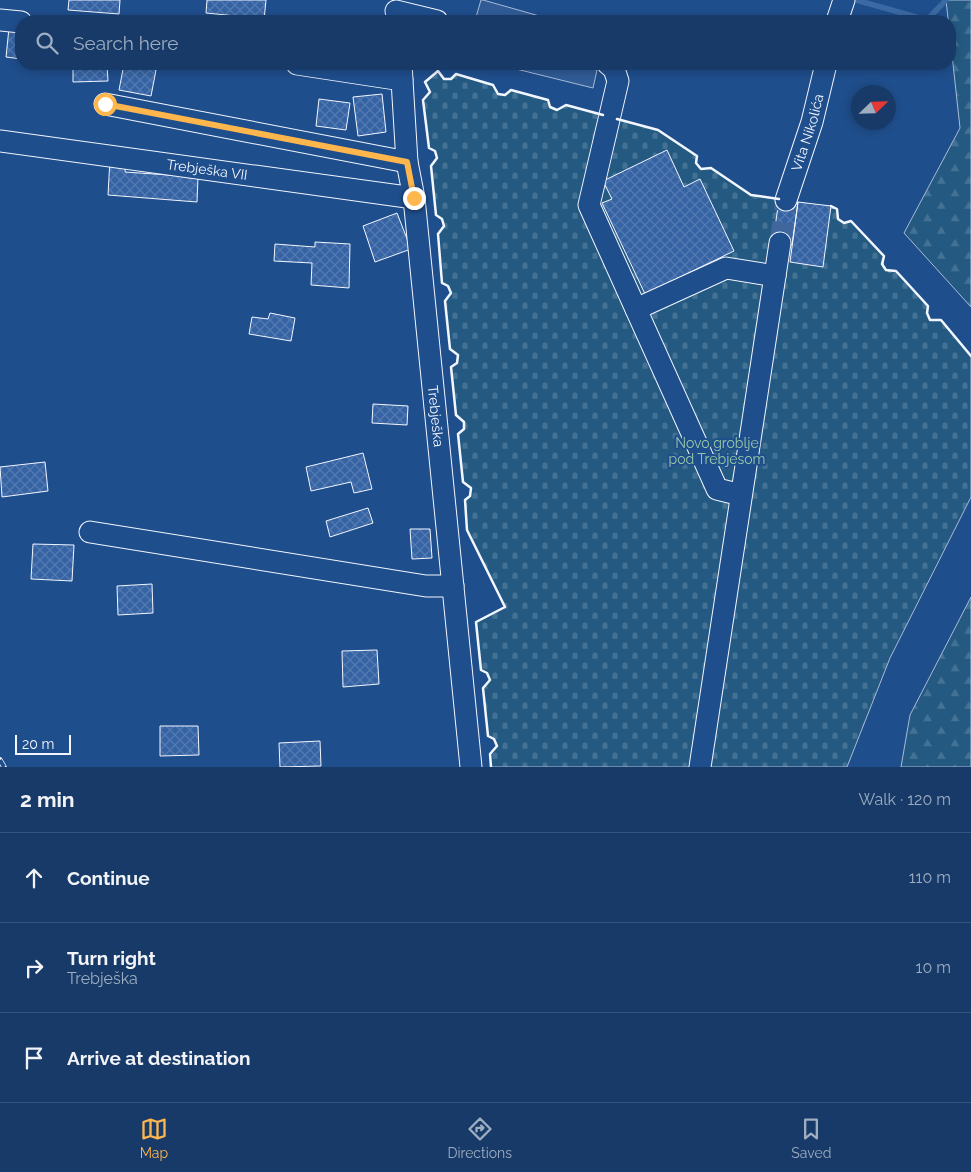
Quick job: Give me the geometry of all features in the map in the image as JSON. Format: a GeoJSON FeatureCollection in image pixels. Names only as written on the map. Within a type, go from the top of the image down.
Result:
{"type":"FeatureCollection","features":[{"type":"Feature","properties":{"kind":"street"},"geometry":{"type":"LineString","coordinates":[[396,11],[412,15]]}},
{"type":"Feature","properties":{"kind":"street"},"geometry":{"type":"LineString","coordinates":[[0,20],[15,21]]}},
{"type":"Feature","properties":{"kind":"street"},"geometry":{"type":"LineString","coordinates":[[375,70],[401,72]]}},
{"type":"Feature","properties":{"kind":"street"},"geometry":{"type":"LineString","coordinates":[[614,70],[618,81],[589,205],[716,489],[742,495]]}},
{"type":"Feature","properties":{"kind":"street","name":"Vita Nikolića"},"geometry":{"type":"LineString","coordinates":[[786,200],[812,122],[825,70]]}},
{"type":"Feature","properties":{"kind":"street","name":"Trebješka"},"geometry":{"type":"LineString","coordinates":[[401,72],[407,162],[414,198],[471,767]]}},
{"type":"Feature","properties":{"kind":"street"},"geometry":{"type":"LineString","coordinates":[[105,104],[407,162]]}},
{"type":"Feature","properties":{"kind":"street","name":"Trebješka VII"},"geometry":{"type":"LineString","coordinates":[[0,141],[414,198]]}},
{"type":"Feature","properties":{"kind":"street"},"geometry":{"type":"LineString","coordinates":[[700,767],[780,243]]}},
{"type":"Feature","properties":{"kind":"street"},"geometry":{"type":"LineString","coordinates":[[636,309],[726,268],[775,276]]}},
{"type":"Feature","properties":{"kind":"street"},"geometry":{"type":"LineString","coordinates":[[90,532],[426,586],[453,586]]}},
{"type":"Feature","properties":{"kind":"green space"},"geometry":{"type":"Polygon","coordinates":[[[946,0],[971,0],[971,307],[904,233],[960,128],[954,70],[956,70],[956,15],[948,15],[946,0]]]}},
{"type":"Feature","properties":{"kind":"green space","name":"Novo groblje pod Trebjesom"},"geometry":{"type":"Polygon","coordinates":[[[438,71],[444,79],[451,79],[456,74],[493,85],[498,94],[505,95],[511,90],[548,100],[550,106],[557,110],[566,105],[658,130],[697,156],[696,163],[701,169],[711,168],[751,195],[837,209],[838,219],[844,223],[851,221],[884,256],[883,267],[889,272],[896,271],[928,306],[927,313],[930,320],[941,320],[971,356],[971,497],[890,658],[847,767],[491,767],[490,754],[497,746],[494,739],[488,736],[483,688],[490,680],[487,673],[481,670],[476,622],[505,607],[467,530],[465,500],[470,496],[471,488],[463,482],[458,434],[464,429],[464,422],[456,415],[451,367],[457,363],[458,355],[450,349],[445,301],[451,293],[448,286],[442,283],[438,234],[444,226],[442,219],[436,215],[431,166],[437,158],[435,151],[429,148],[423,100],[430,92],[425,82],[438,71]]]}},
{"type":"Feature","properties":{"kind":"green space"},"geometry":{"type":"Polygon","coordinates":[[[971,597],[971,767],[901,767],[910,715],[971,597]]]}},
{"type":"Feature","properties":{"kind":"shaded area"},"geometry":{"type":"Polygon","coordinates":[[[481,0],[483,0],[536,15],[477,15],[481,0]]]}},
{"type":"Feature","properties":{"kind":"shaded area"},"geometry":{"type":"Polygon","coordinates":[[[520,70],[597,70],[593,88],[520,70]]]}},
{"type":"Feature","properties":{"kind":"building"},"geometry":{"type":"Polygon","coordinates":[[[69,0],[120,0],[119,14],[68,10],[69,0]]]}},
{"type":"Feature","properties":{"kind":"building"},"geometry":{"type":"Polygon","coordinates":[[[207,0],[266,0],[264,15],[206,13],[207,0]]]}},
{"type":"Feature","properties":{"kind":"building"},"geometry":{"type":"Polygon","coordinates":[[[9,28],[15,29],[15,58],[6,57],[9,28]]]}},
{"type":"Feature","properties":{"kind":"building"},"geometry":{"type":"Polygon","coordinates":[[[73,70],[107,70],[108,81],[73,82],[73,70]]]}},
{"type":"Feature","properties":{"kind":"building"},"geometry":{"type":"Polygon","coordinates":[[[123,70],[156,70],[151,96],[119,90],[123,70]]]}},
{"type":"Feature","properties":{"kind":"building"},"geometry":{"type":"Polygon","coordinates":[[[382,94],[386,132],[358,136],[353,97],[382,94]]]}},
{"type":"Feature","properties":{"kind":"building"},"geometry":{"type":"Polygon","coordinates":[[[319,99],[350,103],[346,130],[316,126],[319,99]]]}},
{"type":"Feature","properties":{"kind":"building"},"geometry":{"type":"Polygon","coordinates":[[[667,150],[684,187],[700,179],[734,251],[645,294],[602,203],[612,199],[603,181],[667,150]]]}},
{"type":"Feature","properties":{"kind":"building"},"geometry":{"type":"Polygon","coordinates":[[[110,159],[126,160],[125,172],[198,177],[197,202],[108,195],[110,159]]]}},
{"type":"Feature","properties":{"kind":"building"},"geometry":{"type":"Polygon","coordinates":[[[779,199],[798,202],[792,245],[773,242],[779,199]]]}},
{"type":"Feature","properties":{"kind":"building"},"geometry":{"type":"Polygon","coordinates":[[[798,202],[831,206],[823,267],[790,262],[798,202]]]}},
{"type":"Feature","properties":{"kind":"building"},"geometry":{"type":"Polygon","coordinates":[[[397,213],[411,249],[375,262],[363,226],[397,213]]]}},
{"type":"Feature","properties":{"kind":"building"},"geometry":{"type":"Polygon","coordinates":[[[315,242],[350,244],[349,288],[311,285],[312,263],[274,261],[275,244],[315,247],[315,242]]]}},
{"type":"Feature","properties":{"kind":"building"},"geometry":{"type":"Polygon","coordinates":[[[270,313],[295,318],[291,341],[249,334],[252,317],[268,319],[270,313]]]}},
{"type":"Feature","properties":{"kind":"building"},"geometry":{"type":"Polygon","coordinates":[[[373,404],[408,406],[407,425],[372,423],[373,404]]]}},
{"type":"Feature","properties":{"kind":"building"},"geometry":{"type":"Polygon","coordinates":[[[363,453],[372,489],[354,493],[351,482],[311,491],[306,467],[363,453]]]}},
{"type":"Feature","properties":{"kind":"building"},"geometry":{"type":"Polygon","coordinates":[[[45,462],[48,491],[2,497],[0,467],[45,462]]]}},
{"type":"Feature","properties":{"kind":"building"},"geometry":{"type":"Polygon","coordinates":[[[368,508],[373,523],[330,537],[326,521],[368,508]]]}},
{"type":"Feature","properties":{"kind":"building"},"geometry":{"type":"Polygon","coordinates":[[[410,529],[430,529],[432,558],[412,559],[410,529]]]}},
{"type":"Feature","properties":{"kind":"building"},"geometry":{"type":"Polygon","coordinates":[[[33,544],[74,545],[72,581],[31,579],[33,544]]]}},
{"type":"Feature","properties":{"kind":"building"},"geometry":{"type":"Polygon","coordinates":[[[152,584],[153,613],[118,615],[117,586],[152,584]]]}},
{"type":"Feature","properties":{"kind":"building"},"geometry":{"type":"Polygon","coordinates":[[[377,650],[379,684],[343,687],[342,651],[377,650]]]}},
{"type":"Feature","properties":{"kind":"building"},"geometry":{"type":"Polygon","coordinates":[[[160,726],[198,726],[199,755],[160,756],[160,726]]]}},
{"type":"Feature","properties":{"kind":"building"},"geometry":{"type":"Polygon","coordinates":[[[320,741],[321,766],[280,767],[279,743],[320,741]]]}},
{"type":"Feature","properties":{"kind":"waterway"},"geometry":{"type":"LineString","coordinates":[[856,0],[909,15]]}},
{"type":"Feature","properties":{"kind":"waterway"},"geometry":{"type":"LineString","coordinates":[[932,15],[946,0]]}},
{"type":"Feature","properties":{"kind":"tunnel"},"geometry":{"type":"LineString","coordinates":[[780,243],[786,200]]}},
{"type":"Feature","properties":{"kind":"railway"},"geometry":{"type":"LineString","coordinates":[[0,760],[4,767]]}},
{"type":"Feature","properties":{"kind":"wall"},"geometry":{"type":"LineString","coordinates":[[491,767],[490,754],[497,746],[494,739],[488,736],[483,688],[490,680],[487,673],[481,670],[476,622],[505,607],[467,530],[465,500],[470,496],[471,488],[463,482],[458,434],[464,429],[464,422],[456,415],[451,367],[457,363],[458,355],[450,349],[445,301],[451,293],[448,286],[442,283],[438,234],[444,226],[442,219],[436,215],[431,166],[437,158],[435,151],[429,148],[423,100],[430,92],[425,82],[438,71],[444,79],[451,79],[456,74],[493,85],[498,94],[505,95],[511,90],[548,100],[550,107],[557,110],[566,105],[603,115]]}},
{"type":"Feature","properties":{"kind":"wall"},"geometry":{"type":"LineString","coordinates":[[617,119],[658,130],[697,156],[696,163],[701,169],[711,168],[751,195],[779,199]]}},
{"type":"Feature","properties":{"kind":"wall"},"geometry":{"type":"LineString","coordinates":[[831,206],[837,209],[838,219],[844,223],[851,221],[884,256],[882,264],[886,270],[896,271],[928,306],[927,313],[930,320],[941,320],[971,356]]}},
{"type":"Feature","properties":{"kind":"route"},"geometry":{"type":"LineString","coordinates":[[105,104],[407,162],[414,198]]}}]}
